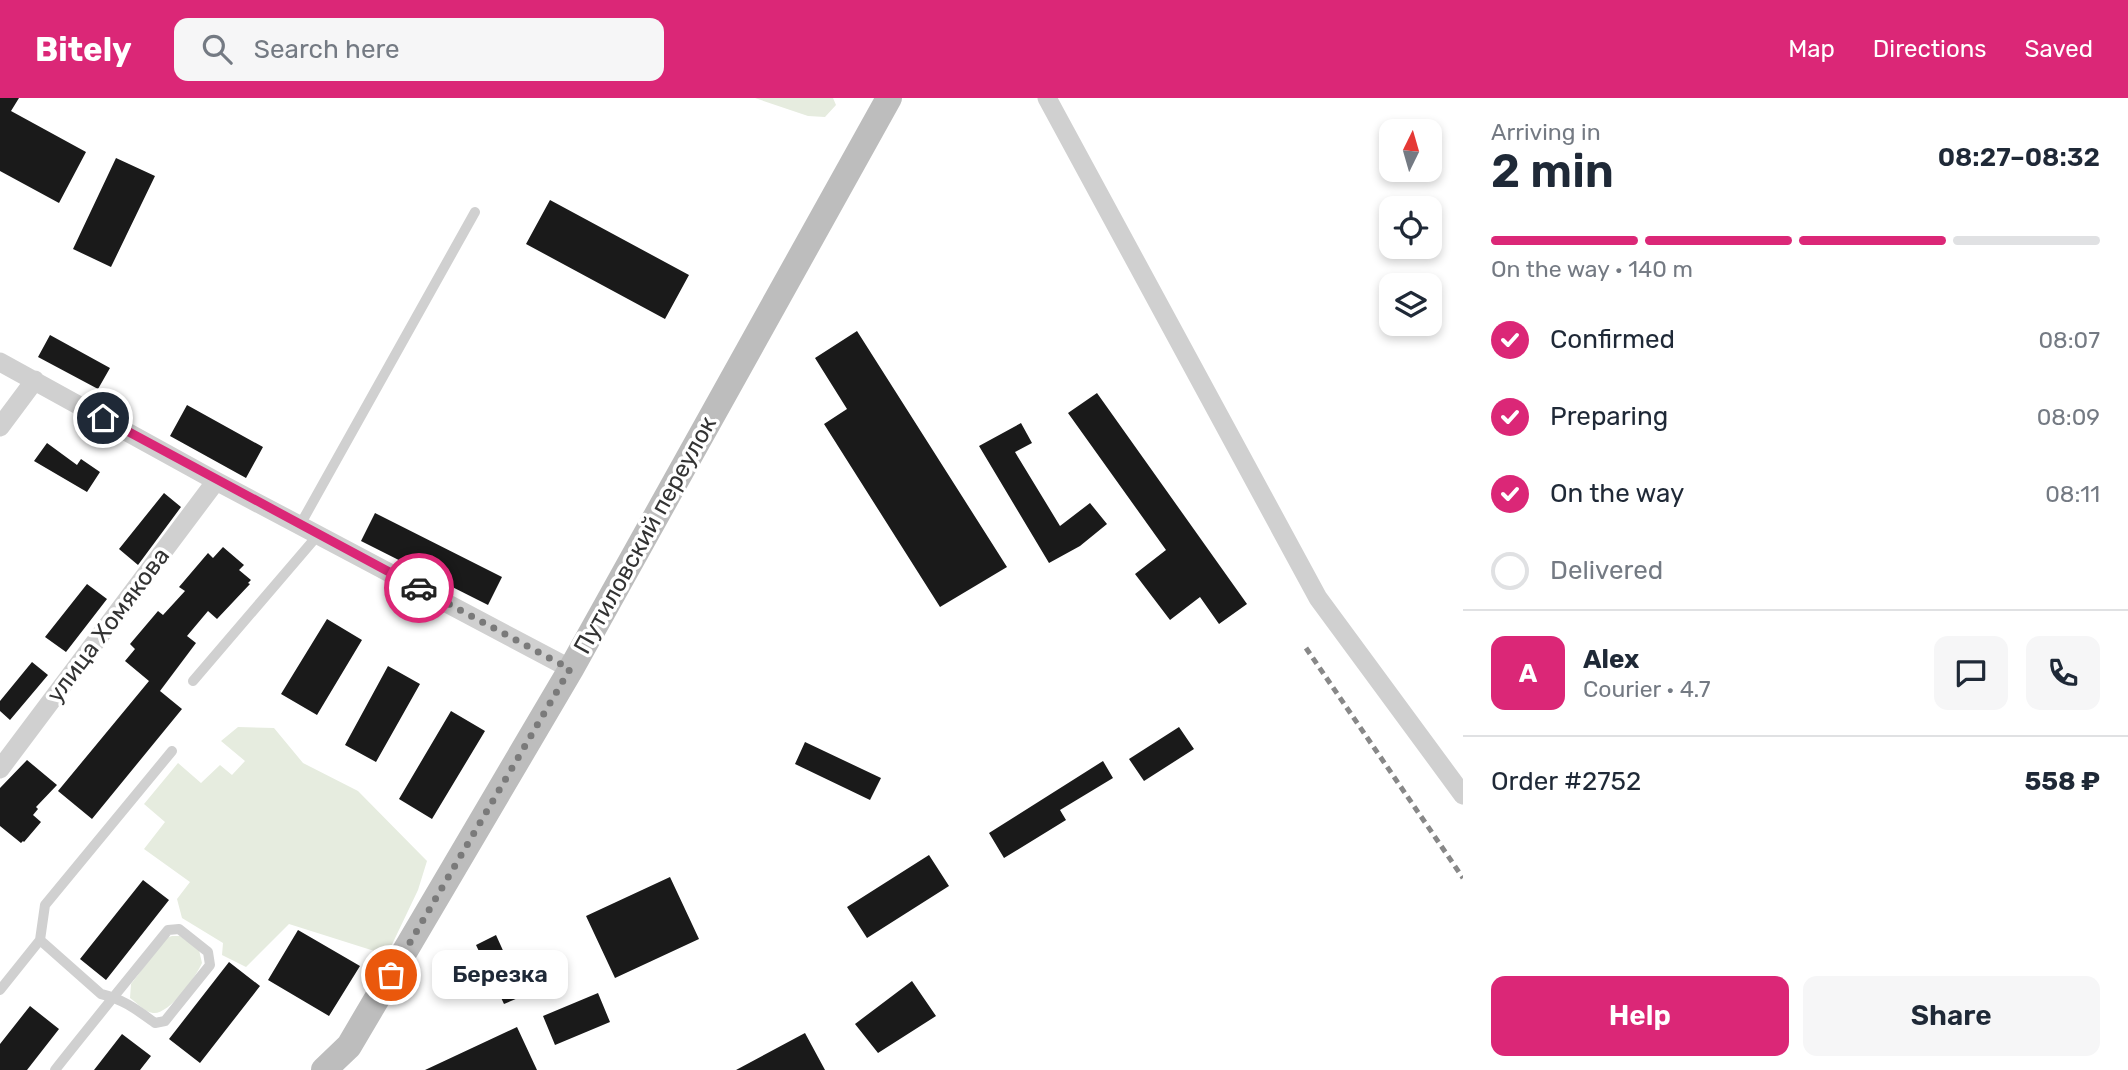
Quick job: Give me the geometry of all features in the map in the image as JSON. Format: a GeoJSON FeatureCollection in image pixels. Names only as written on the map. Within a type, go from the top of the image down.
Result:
{"type":"FeatureCollection","features":[{"type":"Feature","properties":{"kind":"main road","name":"Путиловский переулок"},"geometry":{"type":"LineString","coordinates":[[324,1070],[349,1046],[570,669],[889,98]]}},
{"type":"Feature","properties":{"kind":"street"},"geometry":{"type":"LineString","coordinates":[[1047,98],[1318,598],[1463,795]]}},
{"type":"Feature","properties":{"kind":"street"},"geometry":{"type":"LineString","coordinates":[[0,362],[216,481],[570,669]]}},
{"type":"Feature","properties":{"kind":"street"},"geometry":{"type":"LineString","coordinates":[[0,427],[35,380]]}},
{"type":"Feature","properties":{"kind":"street","name":"улица Хомякова"},"geometry":{"type":"LineString","coordinates":[[0,769],[216,481]]}},
{"type":"Feature","properties":{"kind":"lane"},"geometry":{"type":"LineString","coordinates":[[300,525],[475,212]]}},
{"type":"Feature","properties":{"kind":"lane"},"geometry":{"type":"LineString","coordinates":[[193,681],[318,535]]}},
{"type":"Feature","properties":{"kind":"lane"},"geometry":{"type":"LineString","coordinates":[[0,990],[40,940],[45,905],[172,751]]}},
{"type":"Feature","properties":{"kind":"lane"},"geometry":{"type":"LineString","coordinates":[[40,940],[101,994],[114,997],[127,1002],[155,1023],[165,1021],[210,965],[208,952],[179,929],[168,930],[114,997],[55,1070]]}},
{"type":"Feature","properties":{"kind":"shaded area"},"geometry":{"type":"Polygon","coordinates":[[[755,98],[833,98],[836,105],[825,117],[808,116],[755,98]]]}},
{"type":"Feature","properties":{"kind":"shaded area"},"geometry":{"type":"Polygon","coordinates":[[[238,727],[274,728],[303,763],[358,791],[427,861],[418,890],[387,955],[289,924],[246,967],[222,955],[223,943],[182,918],[177,899],[190,882],[144,849],[165,822],[144,804],[178,763],[201,783],[220,765],[232,775],[245,761],[221,741],[238,727]]]}},
{"type":"Feature","properties":{"kind":"shaded area"},"geometry":{"type":"Polygon","coordinates":[[[180,936],[199,950],[202,963],[174,1002],[153,1013],[130,998],[131,984],[166,938],[180,936]]]}},
{"type":"Feature","properties":{"kind":"building"},"geometry":{"type":"Polygon","coordinates":[[[0,98],[19,98],[11,111],[86,152],[59,203],[0,171],[0,98]]]}},
{"type":"Feature","properties":{"kind":"building"},"geometry":{"type":"Polygon","coordinates":[[[116,158],[155,176],[111,267],[73,249],[116,158]]]}},
{"type":"Feature","properties":{"kind":"building"},"geometry":{"type":"Polygon","coordinates":[[[550,200],[689,275],[665,319],[526,244],[550,200]]]}},
{"type":"Feature","properties":{"kind":"building"},"geometry":{"type":"Polygon","coordinates":[[[857,331],[1007,567],[940,607],[824,424],[847,409],[815,358],[857,331]]]}},
{"type":"Feature","properties":{"kind":"building"},"geometry":{"type":"Polygon","coordinates":[[[50,335],[110,368],[98,389],[38,357],[50,335]]]}},
{"type":"Feature","properties":{"kind":"building"},"geometry":{"type":"Polygon","coordinates":[[[1097,393],[1247,604],[1219,624],[1200,597],[1170,620],[1135,574],[1166,550],[1068,413],[1097,393]]]}},
{"type":"Feature","properties":{"kind":"building"},"geometry":{"type":"Polygon","coordinates":[[[187,405],[263,447],[246,478],[170,436],[187,405]]]}},
{"type":"Feature","properties":{"kind":"building"},"geometry":{"type":"Polygon","coordinates":[[[1021,423],[1032,443],[1015,452],[1060,526],[1090,503],[1107,524],[1080,546],[1049,563],[979,446],[1021,423]]]}},
{"type":"Feature","properties":{"kind":"building"},"geometry":{"type":"Polygon","coordinates":[[[47,443],[77,465],[81,459],[100,472],[87,492],[34,461],[47,443]]]}},
{"type":"Feature","properties":{"kind":"building"},"geometry":{"type":"Polygon","coordinates":[[[164,493],[181,507],[138,565],[119,549],[164,493]]]}},
{"type":"Feature","properties":{"kind":"building"},"geometry":{"type":"Polygon","coordinates":[[[375,513],[502,577],[488,605],[361,541],[375,513]]]}},
{"type":"Feature","properties":{"kind":"building"},"geometry":{"type":"Polygon","coordinates":[[[223,547],[244,565],[239,570],[251,580],[248,583],[250,584],[217,619],[208,611],[187,636],[196,643],[160,691],[182,709],[92,819],[58,791],[149,681],[125,661],[135,649],[130,644],[158,611],[163,615],[185,591],[179,587],[208,553],[213,558],[223,547]]]}},
{"type":"Feature","properties":{"kind":"building"},"geometry":{"type":"Polygon","coordinates":[[[87,584],[107,599],[66,652],[45,637],[87,584]]]}},
{"type":"Feature","properties":{"kind":"building"},"geometry":{"type":"Polygon","coordinates":[[[327,619],[362,640],[317,715],[281,694],[327,619]]]}},
{"type":"Feature","properties":{"kind":"building"},"geometry":{"type":"Polygon","coordinates":[[[32,662],[48,675],[10,720],[0,711],[0,701],[32,662]]]}},
{"type":"Feature","properties":{"kind":"building"},"geometry":{"type":"Polygon","coordinates":[[[388,666],[420,684],[376,762],[345,745],[388,666]]]}},
{"type":"Feature","properties":{"kind":"building"},"geometry":{"type":"Polygon","coordinates":[[[451,711],[485,731],[432,819],[399,799],[451,711]]]}},
{"type":"Feature","properties":{"kind":"building"},"geometry":{"type":"Polygon","coordinates":[[[1179,727],[1194,749],[1144,781],[1129,759],[1179,727]]]}},
{"type":"Feature","properties":{"kind":"building"},"geometry":{"type":"Polygon","coordinates":[[[805,742],[881,778],[870,800],[795,764],[805,742]]]}},
{"type":"Feature","properties":{"kind":"building"},"geometry":{"type":"Polygon","coordinates":[[[27,760],[57,785],[36,807],[38,809],[33,815],[41,822],[21,843],[0,826],[0,788],[27,760]]]}},
{"type":"Feature","properties":{"kind":"building"},"geometry":{"type":"Polygon","coordinates":[[[1103,761],[1113,778],[1060,810],[1066,820],[1004,858],[989,833],[1103,761]]]}},
{"type":"Feature","properties":{"kind":"building"},"geometry":{"type":"Polygon","coordinates":[[[929,855],[949,886],[867,938],[847,907],[929,855]]]}},
{"type":"Feature","properties":{"kind":"building"},"geometry":{"type":"Polygon","coordinates":[[[670,877],[699,939],[615,978],[586,916],[670,877]]]}},
{"type":"Feature","properties":{"kind":"building"},"geometry":{"type":"Polygon","coordinates":[[[143,880],[169,900],[106,980],[80,959],[143,880]]]}},
{"type":"Feature","properties":{"kind":"building"},"geometry":{"type":"Polygon","coordinates":[[[298,930],[360,966],[329,1016],[268,980],[298,930]]]}},
{"type":"Feature","properties":{"kind":"building"},"geometry":{"type":"Polygon","coordinates":[[[496,935],[514,975],[534,966],[544,987],[504,1004],[476,945],[496,935]]]}},
{"type":"Feature","properties":{"kind":"building"},"geometry":{"type":"Polygon","coordinates":[[[229,962],[260,986],[200,1063],[169,1039],[229,962]]]}},
{"type":"Feature","properties":{"kind":"building"},"geometry":{"type":"Polygon","coordinates":[[[912,981],[936,1016],[878,1053],[855,1024],[912,981]]]}},
{"type":"Feature","properties":{"kind":"building"},"geometry":{"type":"Polygon","coordinates":[[[598,993],[610,1022],[555,1045],[543,1016],[598,993]]]}},
{"type":"Feature","properties":{"kind":"building"},"geometry":{"type":"Polygon","coordinates":[[[30,1006],[59,1029],[27,1070],[0,1070],[0,1044],[30,1006]]]}},
{"type":"Feature","properties":{"kind":"building"},"geometry":{"type":"Polygon","coordinates":[[[517,1027],[537,1070],[425,1070],[517,1027]]]}},
{"type":"Feature","properties":{"kind":"building"},"geometry":{"type":"Polygon","coordinates":[[[805,1033],[825,1070],[736,1070],[805,1033]]]}},
{"type":"Feature","properties":{"kind":"building"},"geometry":{"type":"Polygon","coordinates":[[[122,1034],[151,1056],[140,1070],[94,1070],[122,1034]]]}},
{"type":"Feature","properties":{"kind":"railway"},"geometry":{"type":"LineString","coordinates":[[1306,648],[1463,878]]}},
{"type":"Feature","properties":{"kind":"way so far"},"geometry":{"type":"LineString","coordinates":[[391,975],[570,669],[419,588]]}},
{"type":"Feature","properties":{"kind":"place","name":"Березка"},"geometry":{"type":"Point","coordinates":[391,975]}},
{"type":"Feature","properties":{"kind":"route"},"geometry":{"type":"LineString","coordinates":[[103,418],[419,588]]}}]}
